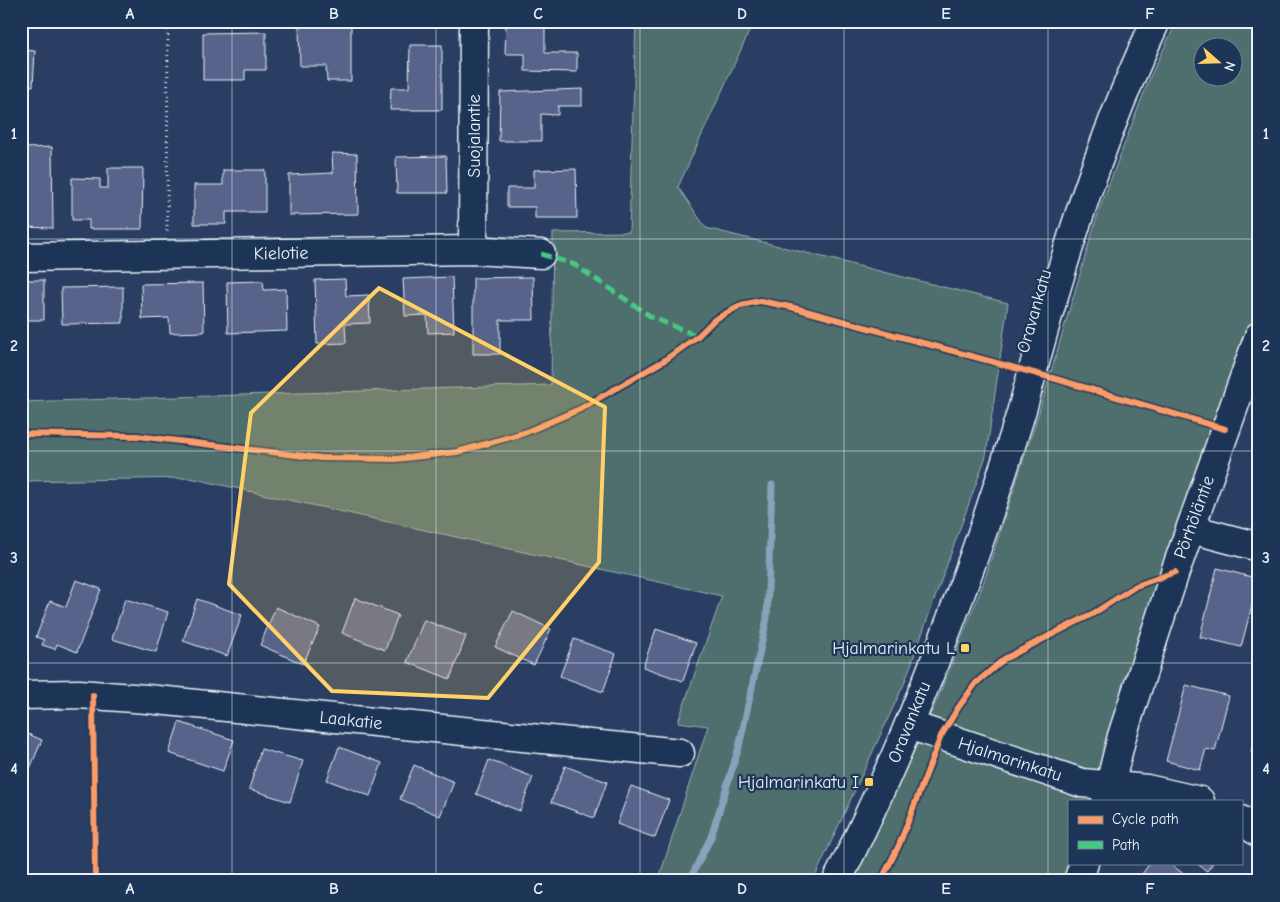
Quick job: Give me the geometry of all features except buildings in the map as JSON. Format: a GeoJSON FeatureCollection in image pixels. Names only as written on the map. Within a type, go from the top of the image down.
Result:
{"type":"FeatureCollection","features":[{"type":"Feature","properties":{"kind":"street","name":"Suojalantie"},"geometry":{"type":"LineString","coordinates":[[473,250],[474,21]]}},
{"type":"Feature","properties":{"kind":"street","name":"Oravankatu"},"geometry":{"type":"LineString","coordinates":[[837,881],[889,772],[972,564],[1091,180],[1156,21]]}},
{"type":"Feature","properties":{"kind":"street","name":"Kielotie"},"geometry":{"type":"LineString","coordinates":[[21,257],[473,250],[541,254]]}},
{"type":"Feature","properties":{"kind":"street","name":"Pörhöläntie"},"geometry":{"type":"LineString","coordinates":[[1109,794],[1122,736],[1175,572],[1259,336]]}},
{"type":"Feature","properties":{"kind":"street"},"geometry":{"type":"LineString","coordinates":[[1191,529],[1259,547]]}},
{"type":"Feature","properties":{"kind":"street","name":"Laakatie"},"geometry":{"type":"LineString","coordinates":[[21,695],[79,694],[148,699],[680,753]]}},
{"type":"Feature","properties":{"kind":"street","name":"Hjalmarinkatu"},"geometry":{"type":"LineString","coordinates":[[909,725],[1082,783],[1109,794],[1147,789],[1196,800]]}},
{"type":"Feature","properties":{"kind":"street"},"geometry":{"type":"LineString","coordinates":[[1242,821],[1259,834]]}},
{"type":"Feature","properties":{"kind":"street"},"geometry":{"type":"LineString","coordinates":[[1078,881],[1084,864]]}},
{"type":"Feature","properties":{"kind":"path"},"geometry":{"type":"LineString","coordinates":[[167,255],[168,21]]}},
{"type":"Feature","properties":{"kind":"highlighted area"},"geometry":{"type":"Polygon","coordinates":[[[379,288],[605,407],[599,562],[488,698],[332,691],[229,584],[251,413],[379,288]]]}},
{"type":"Feature","properties":{"kind":"green space"},"geometry":{"type":"Polygon","coordinates":[[[636,21],[754,21],[678,187],[706,228],[1008,303],[986,456],[904,684],[813,881],[658,881],[708,726],[678,722],[722,596],[190,478],[21,481],[21,402],[551,385],[553,233],[629,232],[636,21]]]}},
{"type":"Feature","properties":{"kind":"green space"},"geometry":{"type":"Polygon","coordinates":[[[1177,21],[1259,21],[1259,304],[1122,696],[1093,800],[1068,800],[1068,864],[1073,864],[1066,881],[852,881],[938,698],[983,584],[1039,412],[1099,210],[1150,77],[1177,21]]]}},
{"type":"Feature","properties":{"kind":"waterway"},"geometry":{"type":"LineString","coordinates":[[689,881],[711,837],[739,747],[767,618],[772,485]]}},
{"type":"Feature","properties":{"kind":"marked path"},"geometry":{"type":"LineString","coordinates":[[541,254],[575,265],[653,318],[698,336]]}},
{"type":"Feature","properties":{"kind":"cycle path"},"geometry":{"type":"LineString","coordinates":[[21,434],[137,436],[321,458],[396,459],[457,452],[524,433],[580,409],[665,360],[698,336],[714,320],[741,305],[760,301],[791,307],[1056,379],[1225,429]]}},
{"type":"Feature","properties":{"kind":"cycle path"},"geometry":{"type":"LineString","coordinates":[[881,881],[899,845],[941,736],[976,683],[1004,659],[1094,613],[1136,586],[1175,572]]}},
{"type":"Feature","properties":{"kind":"cycle path"},"geometry":{"type":"LineString","coordinates":[[93,695],[95,881]]}},
{"type":"Feature","properties":{"kind":"place","name":"Hjalmarinkatu L"},"geometry":{"type":"Point","coordinates":[965,648]}},
{"type":"Feature","properties":{"kind":"place","name":"Hjalmarinkatu I"},"geometry":{"type":"Point","coordinates":[869,782]}}]}
